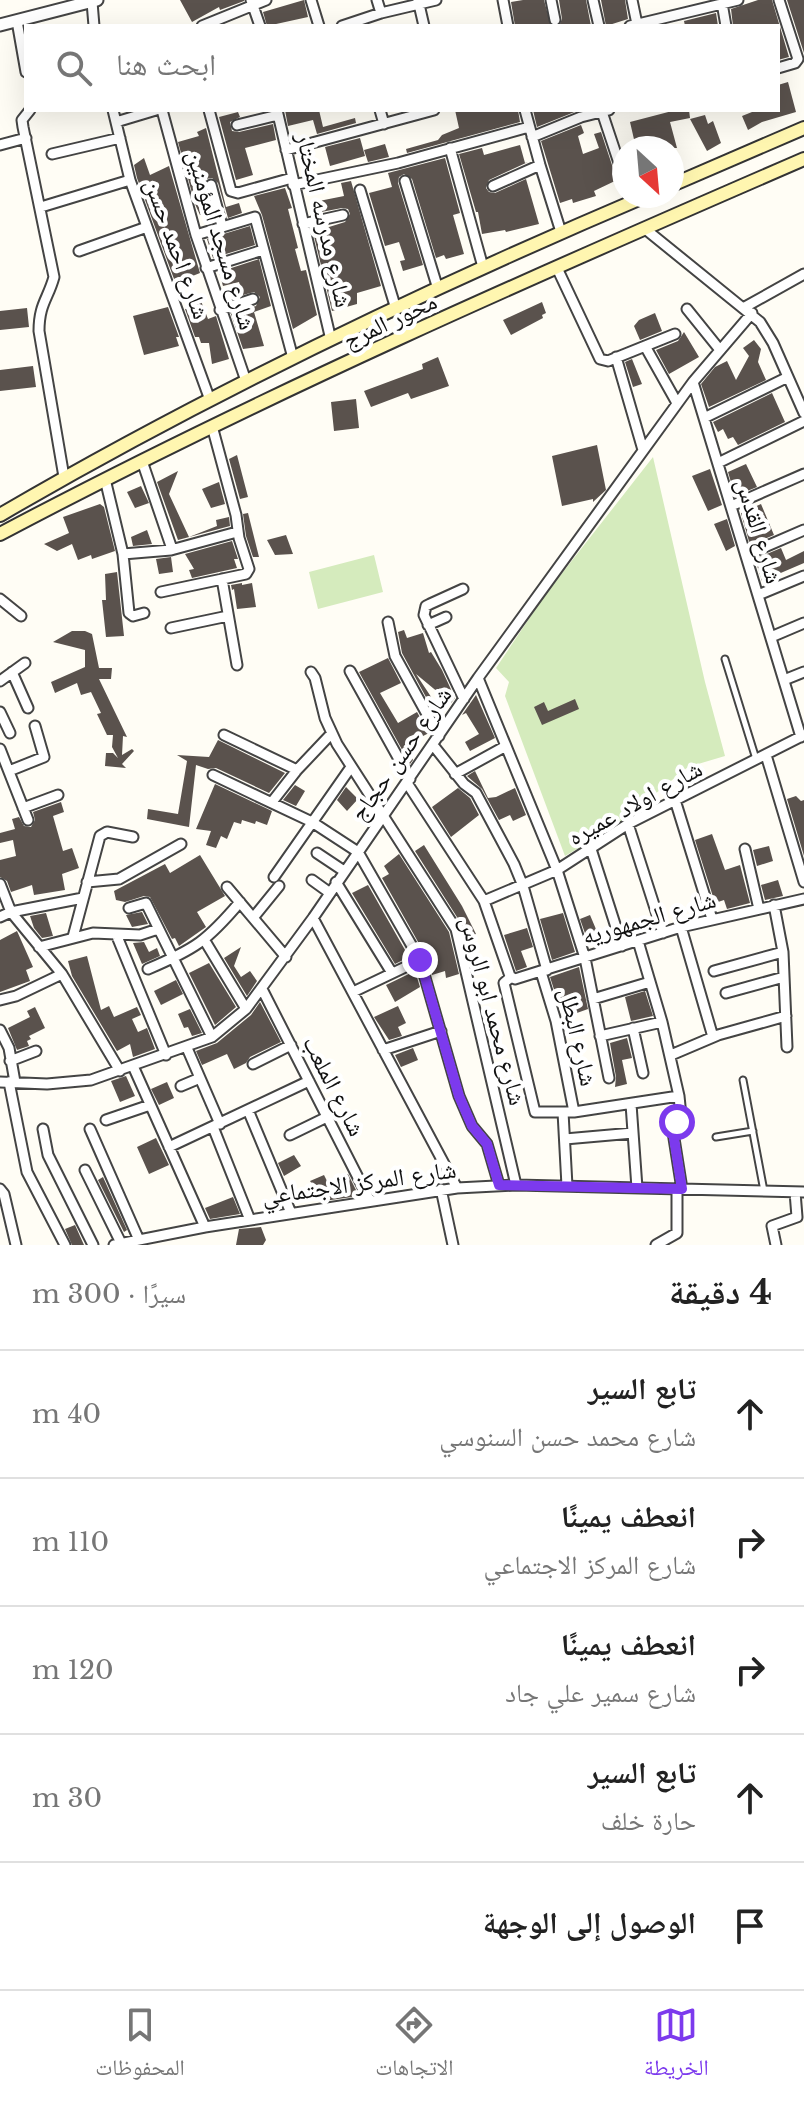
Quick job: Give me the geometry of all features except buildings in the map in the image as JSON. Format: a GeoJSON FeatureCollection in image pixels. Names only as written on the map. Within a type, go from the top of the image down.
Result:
{"type":"FeatureCollection","features":[{"type":"Feature","properties":{"kind":"main road"},"geometry":{"type":"LineString","coordinates":[[684,180],[804,128]]}},
{"type":"Feature","properties":{"kind":"main road","name":"محور المرج"},"geometry":{"type":"LineString","coordinates":[[0,534],[212,426],[644,228],[804,159]]}},
{"type":"Feature","properties":{"kind":"main road","name":"محور المرج"},"geometry":{"type":"LineString","coordinates":[[0,515],[64,477],[246,381],[612,208]]}},
{"type":"Feature","properties":{"kind":"main road"},"geometry":{"type":"LineString","coordinates":[[167,423],[178,443]]}},
{"type":"Feature","properties":{"kind":"street"},"geometry":{"type":"LineString","coordinates":[[206,24],[252,2],[266,0]]}},
{"type":"Feature","properties":{"kind":"street"},"geometry":{"type":"LineString","coordinates":[[311,0],[318,24]]}},
{"type":"Feature","properties":{"kind":"street"},"geometry":{"type":"LineString","coordinates":[[377,0],[381,13]]}},
{"type":"Feature","properties":{"kind":"street"},"geometry":{"type":"LineString","coordinates":[[348,24],[418,2],[436,0]]}},
{"type":"Feature","properties":{"kind":"street"},"geometry":{"type":"LineString","coordinates":[[503,0],[508,24]]}},
{"type":"Feature","properties":{"kind":"street"},"geometry":{"type":"LineString","coordinates":[[551,0],[555,20]]}},
{"type":"Feature","properties":{"kind":"street"},"geometry":{"type":"LineString","coordinates":[[593,0],[599,24]]}},
{"type":"Feature","properties":{"kind":"street"},"geometry":{"type":"LineString","coordinates":[[632,0],[633,24]]}},
{"type":"Feature","properties":{"kind":"street"},"geometry":{"type":"LineString","coordinates":[[636,24],[695,4],[738,0]]}},
{"type":"Feature","properties":{"kind":"street"},"geometry":{"type":"LineString","coordinates":[[779,0],[798,60],[780,67]]}},
{"type":"Feature","properties":{"kind":"street"},"geometry":{"type":"LineString","coordinates":[[0,25],[94,1],[92,24]]}},
{"type":"Feature","properties":{"kind":"street"},"geometry":{"type":"LineString","coordinates":[[252,2],[259,24]]}},
{"type":"Feature","properties":{"kind":"street"},"geometry":{"type":"LineString","coordinates":[[418,2],[424,24]]}},
{"type":"Feature","properties":{"kind":"street"},"geometry":{"type":"LineString","coordinates":[[722,3],[726,24]]}},
{"type":"Feature","properties":{"kind":"street"},"geometry":{"type":"LineString","coordinates":[[17,21],[23,35]]}},
{"type":"Feature","properties":{"kind":"street"},"geometry":{"type":"LineString","coordinates":[[28,112],[22,120],[54,277],[43,299],[39,331],[64,477]]}},
{"type":"Feature","properties":{"kind":"street","name":"شارع احمد حسن"},"geometry":{"type":"LineString","coordinates":[[114,112],[130,180],[210,400]]}},
{"type":"Feature","properties":{"kind":"street"},"geometry":{"type":"LineString","coordinates":[[116,122],[152,112]]}},
{"type":"Feature","properties":{"kind":"street","name":"شارع مسجد المؤمنين"},"geometry":{"type":"LineString","coordinates":[[160,112],[206,268],[246,381]]}},
{"type":"Feature","properties":{"kind":"street"},"geometry":{"type":"LineString","coordinates":[[210,112],[233,192],[398,163],[601,112]]}},
{"type":"Feature","properties":{"kind":"street"},"geometry":{"type":"LineString","coordinates":[[237,125],[278,112]]}},
{"type":"Feature","properties":{"kind":"street","name":"شارع مدرسه المختار"},"geometry":{"type":"LineString","coordinates":[[278,112],[331,340]]}},
{"type":"Feature","properties":{"kind":"street"},"geometry":{"type":"LineString","coordinates":[[381,112],[384,124]]}},
{"type":"Feature","properties":{"kind":"street"},"geometry":{"type":"LineString","coordinates":[[286,150],[427,112]]}},
{"type":"Feature","properties":{"kind":"street"},"geometry":{"type":"LineString","coordinates":[[525,112],[561,232]]}},
{"type":"Feature","properties":{"kind":"street"},"geometry":{"type":"LineString","coordinates":[[605,112],[612,136]]}},
{"type":"Feature","properties":{"kind":"street"},"geometry":{"type":"LineString","coordinates":[[0,145],[26,138]]}},
{"type":"Feature","properties":{"kind":"street"},"geometry":{"type":"LineString","coordinates":[[52,154],[120,138]]}},
{"type":"Feature","properties":{"kind":"street"},"geometry":{"type":"LineString","coordinates":[[450,148],[483,267]]}},
{"type":"Feature","properties":{"kind":"street"},"geometry":{"type":"LineString","coordinates":[[493,186],[540,165]]}},
{"type":"Feature","properties":{"kind":"street"},"geometry":{"type":"LineString","coordinates":[[41,207],[130,180]]}},
{"type":"Feature","properties":{"kind":"street"},"geometry":{"type":"LineString","coordinates":[[405,181],[438,289]]}},
{"type":"Feature","properties":{"kind":"street"},"geometry":{"type":"LineString","coordinates":[[211,185],[222,226]]}},
{"type":"Feature","properties":{"kind":"street"},"geometry":{"type":"LineString","coordinates":[[360,190],[396,309]]}},
{"type":"Feature","properties":{"kind":"street"},"geometry":{"type":"LineString","coordinates":[[303,224],[343,215]]}},
{"type":"Feature","properties":{"kind":"street"},"geometry":{"type":"LineString","coordinates":[[196,235],[253,216],[293,358]]}},
{"type":"Feature","properties":{"kind":"street"},"geometry":{"type":"LineString","coordinates":[[79,251],[147,227]]}},
{"type":"Feature","properties":{"kind":"street"},"geometry":{"type":"LineString","coordinates":[[644,228],[749,310],[767,332],[803,408]]}},
{"type":"Feature","properties":{"kind":"street"},"geometry":{"type":"LineString","coordinates":[[206,268],[263,250]]}},
{"type":"Feature","properties":{"kind":"street"},"geometry":{"type":"LineString","coordinates":[[557,268],[600,359],[608,361],[675,334]]}},
{"type":"Feature","properties":{"kind":"street","name":"شارع حسن حجاج"},"geometry":{"type":"LineString","coordinates":[[8,1082],[69,1083],[120,1071],[212,1037],[246,1009],[286,957],[478,678],[677,403],[749,310],[803,276]]}},
{"type":"Feature","properties":{"kind":"street"},"geometry":{"type":"LineString","coordinates":[[220,310],[253,299]]}},
{"type":"Feature","properties":{"kind":"street"},"geometry":{"type":"LineString","coordinates":[[687,309],[720,350]]}},
{"type":"Feature","properties":{"kind":"street"},"geometry":{"type":"LineString","coordinates":[[645,346],[677,403]]}},
{"type":"Feature","properties":{"kind":"street"},"geometry":{"type":"LineString","coordinates":[[616,357],[643,450]]}},
{"type":"Feature","properties":{"kind":"street"},"geometry":{"type":"LineString","coordinates":[[704,418],[788,377]]}},
{"type":"Feature","properties":{"kind":"street","name":"شارع القدس"},"geometry":{"type":"LineString","coordinates":[[693,382],[803,736]]}},
{"type":"Feature","properties":{"kind":"street"},"geometry":{"type":"LineString","coordinates":[[718,463],[804,421]]}},
{"type":"Feature","properties":{"kind":"street"},"geometry":{"type":"LineString","coordinates":[[161,592],[249,571],[212,426]]}},
{"type":"Feature","properties":{"kind":"street"},"geometry":{"type":"LineString","coordinates":[[142,461],[172,549]]}},
{"type":"Feature","properties":{"kind":"street"},"geometry":{"type":"LineString","coordinates":[[731,506],[804,474]]}},
{"type":"Feature","properties":{"kind":"street"},"geometry":{"type":"LineString","coordinates":[[105,479],[123,554],[129,613],[133,616],[144,613]]}},
{"type":"Feature","properties":{"kind":"street"},"geometry":{"type":"LineString","coordinates":[[746,555],[804,530]]}},
{"type":"Feature","properties":{"kind":"street"},"geometry":{"type":"LineString","coordinates":[[123,554],[172,549],[237,532]]}},
{"type":"Feature","properties":{"kind":"street"},"geometry":{"type":"LineString","coordinates":[[758,595],[804,576]]}},
{"type":"Feature","properties":{"kind":"street"},"geometry":{"type":"LineString","coordinates":[[222,579],[237,665]]}},
{"type":"Feature","properties":{"kind":"street"},"geometry":{"type":"LineString","coordinates":[[463,589],[426,606],[424,615],[464,699]]}},
{"type":"Feature","properties":{"kind":"street"},"geometry":{"type":"LineString","coordinates":[[0,599],[21,616]]}},
{"type":"Feature","properties":{"kind":"street"},"geometry":{"type":"LineString","coordinates":[[171,628],[228,616]]}},
{"type":"Feature","properties":{"kind":"street"},"geometry":{"type":"LineString","coordinates":[[428,625],[446,617]]}},
{"type":"Feature","properties":{"kind":"street"},"geometry":{"type":"LineString","coordinates":[[388,622],[395,656],[439,736]]}},
{"type":"Feature","properties":{"kind":"street"},"geometry":{"type":"LineString","coordinates":[[771,637],[804,623]]}},
{"type":"Feature","properties":{"kind":"street"},"geometry":{"type":"LineString","coordinates":[[1,678],[25,663]]}},
{"type":"Feature","properties":{"kind":"street"},"geometry":{"type":"LineString","coordinates":[[350,671],[408,781],[484,901],[510,975],[504,983],[534,1111],[569,1112],[679,1096]]}},
{"type":"Feature","properties":{"kind":"street"},"geometry":{"type":"LineString","coordinates":[[12,672],[28,708]]}},
{"type":"Feature","properties":{"kind":"street","name":"شارع محمد ابو الروس"},"geometry":{"type":"LineString","coordinates":[[311,672],[332,733],[351,767],[456,929],[516,1185]]}},
{"type":"Feature","properties":{"kind":"street"},"geometry":{"type":"LineString","coordinates":[[784,680],[804,672]]}},
{"type":"Feature","properties":{"kind":"street"},"geometry":{"type":"LineString","coordinates":[[478,678],[557,870],[585,958],[609,1078]]}},
{"type":"Feature","properties":{"kind":"street"},"geometry":{"type":"LineString","coordinates":[[0,712],[10,733]]}},
{"type":"Feature","properties":{"kind":"street"},"geometry":{"type":"LineString","coordinates":[[9,771],[44,757],[35,726]]}},
{"type":"Feature","properties":{"kind":"street"},"geometry":{"type":"LineString","coordinates":[[272,802],[332,733]]}},
{"type":"Feature","properties":{"kind":"street"},"geometry":{"type":"LineString","coordinates":[[224,735],[297,770]]}},
{"type":"Feature","properties":{"kind":"street","name":"شارع اولاد عميره"},"geometry":{"type":"LineString","coordinates":[[484,901],[557,870],[628,824],[803,736]]}},
{"type":"Feature","properties":{"kind":"street","name":"شارع البطل"},"geometry":{"type":"LineString","coordinates":[[433,745],[478,797],[523,886],[556,1021],[569,1112],[565,1139],[567,1186]]}},
{"type":"Feature","properties":{"kind":"street"},"geometry":{"type":"LineString","coordinates":[[455,774],[506,746]]}},
{"type":"Feature","properties":{"kind":"street"},"geometry":{"type":"LineString","coordinates":[[0,749],[28,820]]}},
{"type":"Feature","properties":{"kind":"street"},"geometry":{"type":"LineString","coordinates":[[761,757],[804,882]]}},
{"type":"Feature","properties":{"kind":"street"},"geometry":{"type":"LineString","coordinates":[[253,918],[312,822],[351,767]]}},
{"type":"Feature","properties":{"kind":"street"},"geometry":{"type":"LineString","coordinates":[[213,775],[312,822],[358,852],[420,960],[459,1096],[472,1126],[487,1144],[499,1185]]}},
{"type":"Feature","properties":{"kind":"street"},"geometry":{"type":"LineString","coordinates":[[23,808],[58,795]]}},
{"type":"Feature","properties":{"kind":"street"},"geometry":{"type":"LineString","coordinates":[[675,800],[712,919]]}},
{"type":"Feature","properties":{"kind":"street"},"geometry":{"type":"LineString","coordinates":[[628,824],[663,933]]}},
{"type":"Feature","properties":{"kind":"street"},"geometry":{"type":"LineString","coordinates":[[73,937],[101,834],[107,832],[133,837]]}},
{"type":"Feature","properties":{"kind":"street"},"geometry":{"type":"LineString","coordinates":[[87,882],[119,879],[181,844]]}},
{"type":"Feature","properties":{"kind":"street"},"geometry":{"type":"LineString","coordinates":[[591,849],[622,946]]}},
{"type":"Feature","properties":{"kind":"street"},"geometry":{"type":"LineString","coordinates":[[745,849],[759,909]]}},
{"type":"Feature","properties":{"kind":"street"},"geometry":{"type":"LineString","coordinates":[[317,853],[344,871]]}},
{"type":"Feature","properties":{"kind":"street"},"geometry":{"type":"LineString","coordinates":[[312,880],[330,893]]}},
{"type":"Feature","properties":{"kind":"street"},"geometry":{"type":"LineString","coordinates":[[336,882],[392,973]]}},
{"type":"Feature","properties":{"kind":"street"},"geometry":{"type":"LineString","coordinates":[[0,884],[11,912],[62,974],[120,1071]]}},
{"type":"Feature","properties":{"kind":"street"},"geometry":{"type":"LineString","coordinates":[[227,887],[286,957]]}},
{"type":"Feature","properties":{"kind":"street"},"geometry":{"type":"LineString","coordinates":[[0,917],[11,912],[83,898]]}},
{"type":"Feature","properties":{"kind":"street","name":"شارع الجمهوريه"},"geometry":{"type":"LineString","coordinates":[[510,975],[517,979],[681,927],[804,900]]}},
{"type":"Feature","properties":{"kind":"street"},"geometry":{"type":"LineString","coordinates":[[148,969],[205,941],[240,902]]}},
{"type":"Feature","properties":{"kind":"street"},"geometry":{"type":"LineString","coordinates":[[129,908],[146,903],[212,1037]]}},
{"type":"Feature","properties":{"kind":"street"},"geometry":{"type":"LineString","coordinates":[[774,905],[783,952],[787,1047]]}},
{"type":"Feature","properties":{"kind":"street"},"geometry":{"type":"LineString","coordinates":[[313,918],[457,1188]]}},
{"type":"Feature","properties":{"kind":"street"},"geometry":{"type":"LineString","coordinates":[[681,927],[713,1037]]}},
{"type":"Feature","properties":{"kind":"street"},"geometry":{"type":"LineString","coordinates":[[39,947],[93,933],[140,935],[158,929]]}},
{"type":"Feature","properties":{"kind":"street"},"geometry":{"type":"LineString","coordinates":[[116,934],[166,1055]]}},
{"type":"Feature","properties":{"kind":"street"},"geometry":{"type":"LineString","coordinates":[[205,941],[246,1009]]}},
{"type":"Feature","properties":{"kind":"street"},"geometry":{"type":"LineString","coordinates":[[638,941],[671,1055],[682,1112],[673,1132],[680,1189],[677,1233],[656,1245]]}},
{"type":"Feature","properties":{"kind":"street"},"geometry":{"type":"LineString","coordinates":[[714,971],[783,952]]}},
{"type":"Feature","properties":{"kind":"street"},"geometry":{"type":"LineString","coordinates":[[353,992],[420,960]]}},
{"type":"Feature","properties":{"kind":"street"},"geometry":{"type":"LineString","coordinates":[[0,1000],[16,996],[62,974]]}},
{"type":"Feature","properties":{"kind":"street"},"geometry":{"type":"LineString","coordinates":[[726,993],[784,977]]}},
{"type":"Feature","properties":{"kind":"street"},"geometry":{"type":"LineString","coordinates":[[593,999],[650,982]]}},
{"type":"Feature","properties":{"kind":"street","name":"شارع الملعب"},"geometry":{"type":"LineString","coordinates":[[262,989],[370,1201]]}},
{"type":"Feature","properties":{"kind":"street"},"geometry":{"type":"LineString","coordinates":[[671,1055],[713,1037],[786,1016]]}},
{"type":"Feature","properties":{"kind":"street"},"geometry":{"type":"LineString","coordinates":[[600,1036],[662,1022]]}},
{"type":"Feature","properties":{"kind":"street"},"geometry":{"type":"LineString","coordinates":[[633,1028],[643,1073]]}},
{"type":"Feature","properties":{"kind":"street"},"geometry":{"type":"LineString","coordinates":[[0,1030],[9,1048],[8,1082],[27,1172],[65,1245]]}},
{"type":"Feature","properties":{"kind":"street"},"geometry":{"type":"LineString","coordinates":[[383,1050],[441,1031]]}},
{"type":"Feature","properties":{"kind":"street"},"geometry":{"type":"LineString","coordinates":[[253,1064],[291,1045]]}},
{"type":"Feature","properties":{"kind":"street"},"geometry":{"type":"LineString","coordinates":[[187,1048],[250,1220]]}},
{"type":"Feature","properties":{"kind":"street"},"geometry":{"type":"LineString","coordinates":[[10,1061],[35,1054]]}},
{"type":"Feature","properties":{"kind":"street"},"geometry":{"type":"LineString","coordinates":[[133,1066],[205,1227]]}},
{"type":"Feature","properties":{"kind":"street"},"geometry":{"type":"LineString","coordinates":[[181,1086],[200,1078]]}},
{"type":"Feature","properties":{"kind":"street"},"geometry":{"type":"LineString","coordinates":[[169,1147],[309,1081]]}},
{"type":"Feature","properties":{"kind":"street"},"geometry":{"type":"LineString","coordinates":[[631,1104],[637,1188]]}},
{"type":"Feature","properties":{"kind":"street"},"geometry":{"type":"LineString","coordinates":[[106,1120],[150,1105]]}},
{"type":"Feature","properties":{"kind":"street"},"geometry":{"type":"LineString","coordinates":[[248,1110],[291,1213]]}},
{"type":"Feature","properties":{"kind":"street"},"geometry":{"type":"LineString","coordinates":[[290,1135],[327,1117]]}},
{"type":"Feature","properties":{"kind":"street"},"geometry":{"type":"LineString","coordinates":[[43,1129],[48,1155],[93,1245]]}},
{"type":"Feature","properties":{"kind":"street"},"geometry":{"type":"LineString","coordinates":[[90,1129],[139,1240]]}},
{"type":"Feature","properties":{"kind":"street"},"geometry":{"type":"LineString","coordinates":[[565,1139],[633,1133]]}},
{"type":"Feature","properties":{"kind":"street"},"geometry":{"type":"LineString","coordinates":[[85,1170],[118,1244]]}},
{"type":"Feature","properties":{"kind":"street","name":"شارع المركز الاجتماعي"},"geometry":{"type":"LineString","coordinates":[[118,1244],[155,1241],[205,1227],[441,1189],[516,1185],[800,1192]]}},
{"type":"Feature","properties":{"kind":"street"},"geometry":{"type":"LineString","coordinates":[[0,1189],[4,1194],[16,1245]]}},
{"type":"Feature","properties":{"kind":"street"},"geometry":{"type":"LineString","coordinates":[[441,1189],[453,1245]]}},
{"type":"Feature","properties":{"kind":"street"},"geometry":{"type":"LineString","coordinates":[[776,1245],[772,1226],[797,1217],[800,1192]]}},
{"type":"Feature","properties":{"kind":"lane"},"geometry":{"type":"LineString","coordinates":[[725,659],[761,757]]}},
{"type":"Feature","properties":{"kind":"lane"},"geometry":{"type":"LineString","coordinates":[[743,1080],[764,1192]]}},
{"type":"Feature","properties":{"kind":"lane"},"geometry":{"type":"LineString","coordinates":[[716,1137],[753,1131]]}},
{"type":"Feature","properties":{"kind":"green space"},"geometry":{"type":"Polygon","coordinates":[[[653,457],[725,756],[688,767],[644,803],[634,816],[565,856],[505,696],[509,682],[496,668],[545,595],[653,457]]]}},
{"type":"Feature","properties":{"kind":"green space"},"geometry":{"type":"Polygon","coordinates":[[[374,555],[383,592],[318,609],[309,572],[374,555]]]}},
{"type":"Feature","properties":{"kind":"route"},"geometry":{"type":"LineString","coordinates":[[420,960],[459,1096],[472,1126],[487,1144],[499,1185],[682,1189],[673,1132],[677,1122]]}}]}
